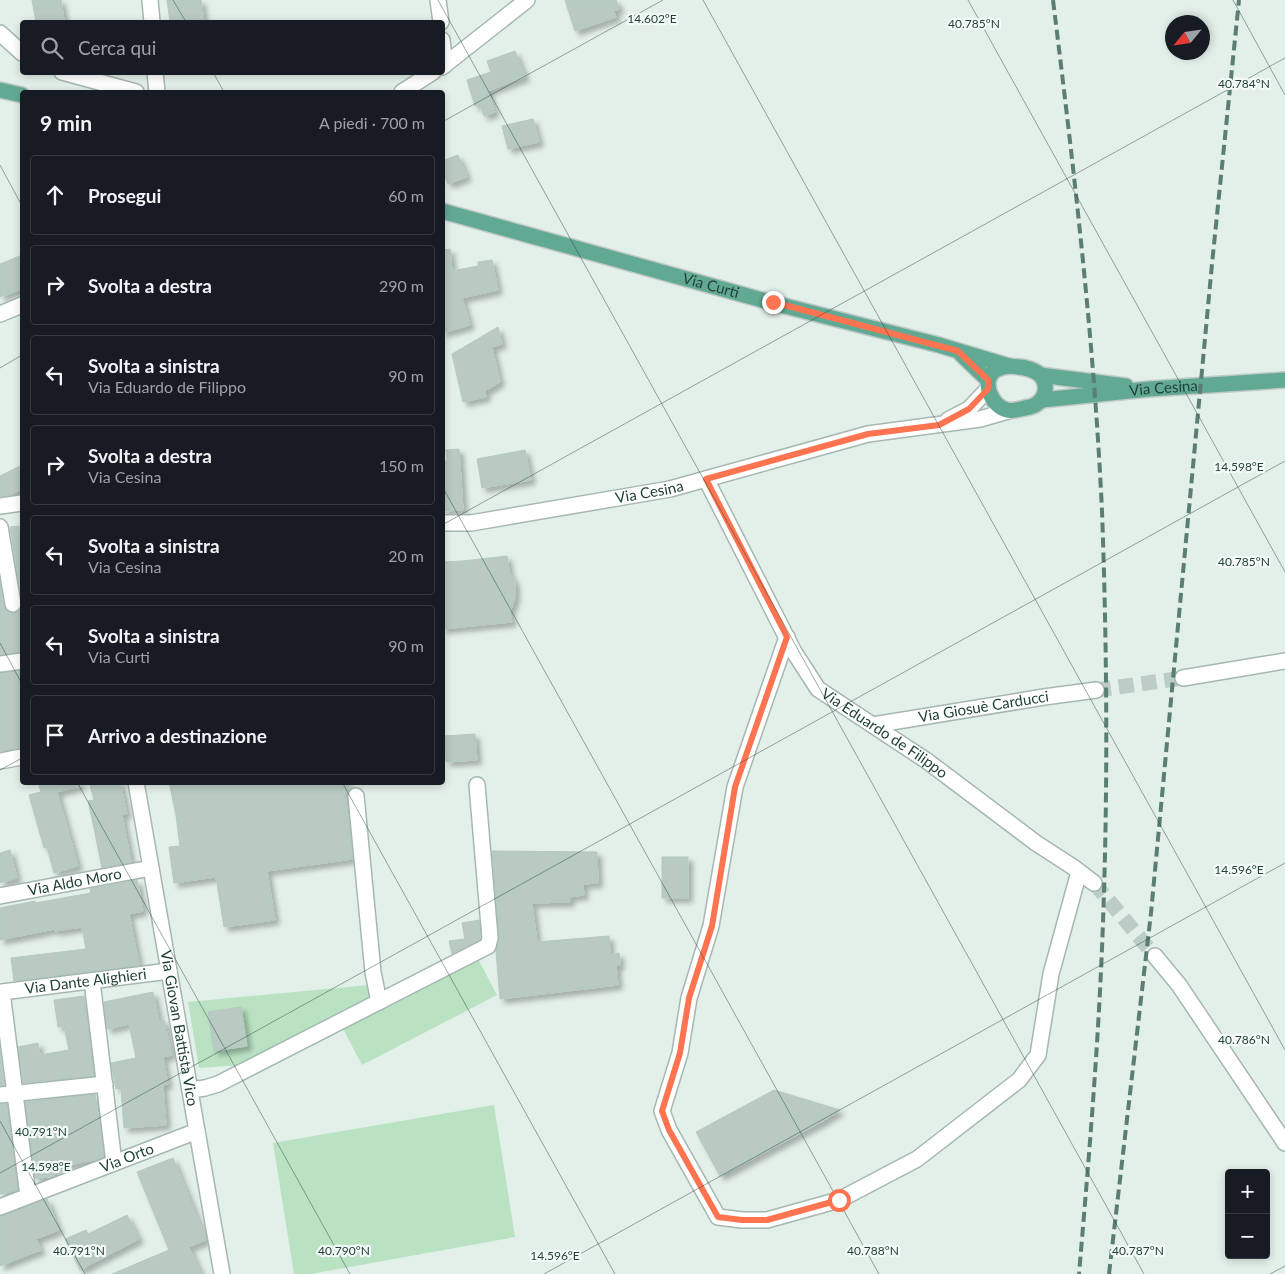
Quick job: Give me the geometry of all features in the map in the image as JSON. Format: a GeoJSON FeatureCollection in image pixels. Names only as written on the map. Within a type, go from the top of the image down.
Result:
{"type":"FeatureCollection","features":[{"type":"Feature","properties":{"kind":"main road"},"geometry":{"type":"LineString","coordinates":[[0,90],[20,95]]}},
{"type":"Feature","properties":{"kind":"main road","name":"Via Curti"},"geometry":{"type":"LineString","coordinates":[[445,212],[1009,366]]}},
{"type":"Feature","properties":{"kind":"main road"},"geometry":{"type":"LineString","coordinates":[[958,351],[988,384],[993,400],[1001,408],[1008,411]]}},
{"type":"Feature","properties":{"kind":"main road"},"geometry":{"type":"LineString","coordinates":[[1009,366],[1031,370],[1040,375],[1149,389]]}},
{"type":"Feature","properties":{"kind":"main road","name":"Via Cesina"},"geometry":{"type":"LineString","coordinates":[[988,384],[992,372],[1001,367],[1009,366]]}},
{"type":"Feature","properties":{"kind":"main road"},"geometry":{"type":"LineString","coordinates":[[1040,375],[1044,383],[1045,393],[1042,400]]}},
{"type":"Feature","properties":{"kind":"main road","name":"Via Cesina"},"geometry":{"type":"LineString","coordinates":[[1008,411],[1034,406],[1042,400],[1149,389],[1285,380]]}},
{"type":"Feature","properties":{"kind":"street"},"geometry":{"type":"LineString","coordinates":[[150,0],[152,20]]}},
{"type":"Feature","properties":{"kind":"street"},"geometry":{"type":"LineString","coordinates":[[438,0],[441,20]]}},
{"type":"Feature","properties":{"kind":"street"},"geometry":{"type":"LineString","coordinates":[[445,64],[527,0]]}},
{"type":"Feature","properties":{"kind":"street"},"geometry":{"type":"LineString","coordinates":[[0,33],[20,52]]}},
{"type":"Feature","properties":{"kind":"street"},"geometry":{"type":"LineString","coordinates":[[73,75],[129,90]]}},
{"type":"Feature","properties":{"kind":"street"},"geometry":{"type":"LineString","coordinates":[[156,75],[157,90]]}},
{"type":"Feature","properties":{"kind":"street"},"geometry":{"type":"LineString","coordinates":[[405,90],[429,75]]}},
{"type":"Feature","properties":{"kind":"street"},"geometry":{"type":"LineString","coordinates":[[0,314],[20,306]]}},
{"type":"Feature","properties":{"kind":"street","name":"Via Cesina"},"geometry":{"type":"LineString","coordinates":[[445,523],[471,524],[670,489],[868,434],[939,425],[969,409],[988,384]]}},
{"type":"Feature","properties":{"kind":"street"},"geometry":{"type":"LineString","coordinates":[[939,425],[980,419],[1008,411]]}},
{"type":"Feature","properties":{"kind":"street","name":"Via Eduardo de Filippo"},"geometry":{"type":"LineString","coordinates":[[706,479],[794,652],[818,689],[928,761],[1036,843],[1094,883]]}},
{"type":"Feature","properties":{"kind":"street"},"geometry":{"type":"LineString","coordinates":[[0,506],[20,503]]}},
{"type":"Feature","properties":{"kind":"street"},"geometry":{"type":"LineString","coordinates":[[0,527],[13,604]]}},
{"type":"Feature","properties":{"kind":"street"},"geometry":{"type":"LineString","coordinates":[[787,637],[735,787],[712,926],[689,998],[680,1053],[662,1111],[669,1130],[718,1217],[742,1220],[767,1220],[839,1200],[917,1159],[1019,1080],[1038,1055],[1051,974],[1079,872]]}},
{"type":"Feature","properties":{"kind":"street"},"geometry":{"type":"LineString","coordinates":[[0,664],[20,661]]}},
{"type":"Feature","properties":{"kind":"street"},"geometry":{"type":"LineString","coordinates":[[1183,678],[1285,661]]}},
{"type":"Feature","properties":{"kind":"street","name":"Via Giosuè Carducci"},"geometry":{"type":"LineString","coordinates":[[873,725],[1096,690]]}},
{"type":"Feature","properties":{"kind":"street"},"geometry":{"type":"LineString","coordinates":[[0,761],[20,757]]}},
{"type":"Feature","properties":{"kind":"street","name":"Via Giovan Battista Vico"},"geometry":{"type":"LineString","coordinates":[[137,785],[222,1274]]}},
{"type":"Feature","properties":{"kind":"street"},"geometry":{"type":"LineString","coordinates":[[190,1090],[218,1084],[488,946],[490,938],[477,785]]}},
{"type":"Feature","properties":{"kind":"street"},"geometry":{"type":"LineString","coordinates":[[356,796],[373,972],[379,1002]]}},
{"type":"Feature","properties":{"kind":"street","name":"Via Aldo Moro"},"geometry":{"type":"LineString","coordinates":[[0,896],[151,868]]}},
{"type":"Feature","properties":{"kind":"street"},"geometry":{"type":"LineString","coordinates":[[1155,956],[1179,985],[1285,1143]]}},
{"type":"Feature","properties":{"kind":"street","name":"Via Dante Alighieri"},"geometry":{"type":"LineString","coordinates":[[8,1095],[2,992],[169,971]]}},
{"type":"Feature","properties":{"kind":"street"},"geometry":{"type":"LineString","coordinates":[[92,981],[114,1163]]}},
{"type":"Feature","properties":{"kind":"street"},"geometry":{"type":"LineString","coordinates":[[28,1196],[8,1095],[105,1084]]}},
{"type":"Feature","properties":{"kind":"street","name":"Via Orto"},"geometry":{"type":"LineString","coordinates":[[0,1207],[197,1131]]}},
{"type":"Feature","properties":{"kind":"green space"},"geometry":{"type":"Polygon","coordinates":[[[477,957],[497,995],[362,1065],[342,1027],[477,957]]]}},
{"type":"Feature","properties":{"kind":"green space"},"geometry":{"type":"Polygon","coordinates":[[[369,985],[371,1001],[240,1065],[199,1068],[188,1002],[369,985]]]}},
{"type":"Feature","properties":{"kind":"green space"},"geometry":{"type":"Polygon","coordinates":[[[494,1105],[515,1237],[311,1274],[294,1274],[273,1143],[494,1105]]]}},
{"type":"Feature","properties":{"kind":"building"},"geometry":{"type":"Polygon","coordinates":[[[32,0],[61,0],[64,20],[36,20],[32,0]]]}},
{"type":"Feature","properties":{"kind":"building"},"geometry":{"type":"Polygon","coordinates":[[[167,0],[201,0],[204,20],[170,20],[167,0]]]}},
{"type":"Feature","properties":{"kind":"building"},"geometry":{"type":"Polygon","coordinates":[[[565,0],[616,0],[619,9],[614,11],[616,17],[575,31],[565,0]]]}},
{"type":"Feature","properties":{"kind":"building"},"geometry":{"type":"Polygon","coordinates":[[[515,51],[525,77],[488,91],[495,112],[484,116],[480,105],[475,106],[467,80],[491,72],[487,61],[515,51]]]}},
{"type":"Feature","properties":{"kind":"building"},"geometry":{"type":"Polygon","coordinates":[[[533,119],[539,142],[508,149],[502,126],[533,119]]]}},
{"type":"Feature","properties":{"kind":"building"},"geometry":{"type":"Polygon","coordinates":[[[458,155],[467,177],[448,184],[445,176],[445,160],[458,155]]]}},
{"type":"Feature","properties":{"kind":"building"},"geometry":{"type":"Polygon","coordinates":[[[450,249],[452,271],[478,266],[478,262],[492,260],[498,290],[462,298],[470,325],[445,332],[445,250],[450,249]]]}},
{"type":"Feature","properties":{"kind":"building"},"geometry":{"type":"Polygon","coordinates":[[[20,256],[20,290],[0,297],[0,264],[20,256]]]}},
{"type":"Feature","properties":{"kind":"building"},"geometry":{"type":"Polygon","coordinates":[[[498,327],[502,344],[492,347],[500,382],[485,391],[486,397],[463,402],[452,354],[498,327]]]}},
{"type":"Feature","properties":{"kind":"building"},"geometry":{"type":"Polygon","coordinates":[[[459,449],[463,510],[445,511],[446,450],[459,449]]]}},
{"type":"Feature","properties":{"kind":"building"},"geometry":{"type":"Polygon","coordinates":[[[525,450],[531,480],[482,488],[477,459],[525,450]]]}},
{"type":"Feature","properties":{"kind":"building"},"geometry":{"type":"Polygon","coordinates":[[[20,466],[20,490],[0,497],[0,476],[20,466]]]}},
{"type":"Feature","properties":{"kind":"building"},"geometry":{"type":"Polygon","coordinates":[[[19,526],[20,530],[20,590],[10,527],[19,526]]]}},
{"type":"Feature","properties":{"kind":"building"},"geometry":{"type":"Polygon","coordinates":[[[507,556],[509,571],[515,582],[515,598],[510,612],[512,622],[445,629],[445,562],[507,556]]]}},
{"type":"Feature","properties":{"kind":"building"},"geometry":{"type":"Polygon","coordinates":[[[0,583],[6,610],[10,613],[20,610],[20,652],[0,655],[0,583]]]}},
{"type":"Feature","properties":{"kind":"building"},"geometry":{"type":"Polygon","coordinates":[[[20,670],[20,748],[0,751],[0,673],[20,670]]]}},
{"type":"Feature","properties":{"kind":"building"},"geometry":{"type":"Polygon","coordinates":[[[475,734],[477,760],[446,762],[445,736],[475,734]]]}},
{"type":"Feature","properties":{"kind":"building"},"geometry":{"type":"Polygon","coordinates":[[[39,785],[80,785],[57,792],[78,866],[54,873],[47,847],[44,848],[29,795],[41,792],[39,785]]]}},
{"type":"Feature","properties":{"kind":"building"},"geometry":{"type":"Polygon","coordinates":[[[90,785],[121,785],[127,814],[122,815],[131,862],[102,868],[88,801],[94,800],[90,785]]]}},
{"type":"Feature","properties":{"kind":"building"},"geometry":{"type":"Polygon","coordinates":[[[170,785],[348,785],[349,790],[345,793],[353,859],[267,871],[275,920],[224,927],[216,877],[174,883],[169,847],[180,846],[170,785]]]}},
{"type":"Feature","properties":{"kind":"building"},"geometry":{"type":"Polygon","coordinates":[[[10,850],[17,878],[0,883],[0,853],[10,850]]]}},
{"type":"Feature","properties":{"kind":"building"},"geometry":{"type":"Polygon","coordinates":[[[492,851],[597,852],[598,883],[583,884],[584,895],[569,897],[570,902],[532,903],[537,942],[609,936],[610,955],[619,953],[620,965],[616,965],[618,985],[500,999],[496,951],[499,937],[492,851]]]}},
{"type":"Feature","properties":{"kind":"building"},"geometry":{"type":"Polygon","coordinates":[[[662,857],[688,857],[688,898],[662,898],[662,857]]]}},
{"type":"Feature","properties":{"kind":"building"},"geometry":{"type":"Polygon","coordinates":[[[137,880],[143,911],[129,914],[139,965],[14,981],[11,958],[86,949],[82,927],[55,931],[55,929],[0,940],[0,908],[91,893],[90,889],[137,880]]]}},
{"type":"Feature","properties":{"kind":"building"},"geometry":{"type":"Polygon","coordinates":[[[479,920],[480,940],[452,954],[449,941],[465,939],[462,923],[479,920]]]}},
{"type":"Feature","properties":{"kind":"building"},"geometry":{"type":"Polygon","coordinates":[[[153,992],[159,1021],[164,1020],[172,1055],[163,1057],[168,1084],[163,1085],[166,1125],[124,1128],[121,1088],[116,1089],[111,1063],[136,1058],[129,1024],[107,1029],[104,1002],[153,992]]]}},
{"type":"Feature","properties":{"kind":"building"},"geometry":{"type":"Polygon","coordinates":[[[84,996],[94,1076],[23,1083],[18,1047],[38,1043],[40,1055],[69,1050],[64,1026],[58,1027],[54,1000],[84,996]]]}},
{"type":"Feature","properties":{"kind":"building"},"geometry":{"type":"Polygon","coordinates":[[[241,1007],[247,1046],[214,1051],[208,1012],[241,1007]]]}},
{"type":"Feature","properties":{"kind":"building"},"geometry":{"type":"Polygon","coordinates":[[[0,1051],[4,1085],[0,1086],[0,1051]]]}},
{"type":"Feature","properties":{"kind":"building"},"geometry":{"type":"Polygon","coordinates":[[[774,1090],[840,1110],[720,1176],[696,1132],[774,1090]]]}},
{"type":"Feature","properties":{"kind":"building"},"geometry":{"type":"Polygon","coordinates":[[[95,1094],[104,1157],[53,1168],[54,1176],[35,1179],[25,1102],[95,1094]]]}},
{"type":"Feature","properties":{"kind":"building"},"geometry":{"type":"Polygon","coordinates":[[[0,1104],[7,1104],[18,1190],[0,1194],[0,1104]]]}},
{"type":"Feature","properties":{"kind":"building"},"geometry":{"type":"Polygon","coordinates":[[[173,1158],[206,1240],[189,1247],[201,1274],[112,1274],[169,1250],[137,1172],[173,1158]]]}},
{"type":"Feature","properties":{"kind":"building"},"geometry":{"type":"Polygon","coordinates":[[[47,1199],[59,1230],[36,1239],[41,1250],[0,1266],[0,1216],[47,1199]]]}},
{"type":"Feature","properties":{"kind":"building"},"geometry":{"type":"Polygon","coordinates":[[[127,1215],[139,1239],[80,1270],[65,1239],[86,1230],[88,1234],[127,1215]]]}},
{"type":"Feature","properties":{"kind":"tunnel"},"geometry":{"type":"LineString","coordinates":[[1096,690],[1183,678]]}},
{"type":"Feature","properties":{"kind":"tunnel"},"geometry":{"type":"LineString","coordinates":[[1094,883],[1155,956]]}},
{"type":"Feature","properties":{"kind":"railway"},"geometry":{"type":"LineString","coordinates":[[1053,0],[1089,319],[1102,511],[1105,614],[1106,768],[1103,922],[1096,1054],[1079,1274]]}},
{"type":"Feature","properties":{"kind":"railway"},"geometry":{"type":"LineString","coordinates":[[1109,1274],[1151,913],[1212,264],[1239,0]]}},
{"type":"Feature","properties":{"kind":"route"},"geometry":{"type":"LineString","coordinates":[[773,302],[958,351],[988,380],[988,389],[969,409],[939,425],[868,434],[706,479],[787,637],[735,787],[712,926],[689,998],[680,1053],[662,1111],[669,1130],[718,1217],[742,1220],[767,1220],[839,1200]]}}]}
